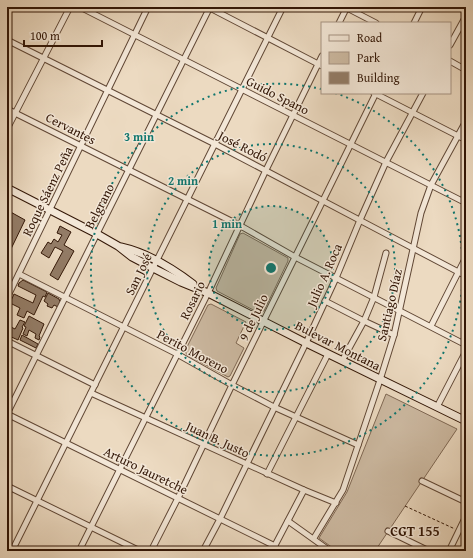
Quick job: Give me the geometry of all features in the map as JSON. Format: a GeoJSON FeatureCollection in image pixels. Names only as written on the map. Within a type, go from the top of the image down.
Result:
{"type":"FeatureCollection","features":[{"type":"Feature","properties":{"kind":"main road","name":"Bulevar Montana"},"geometry":{"type":"LineString","coordinates":[[7,188],[97,234],[118,246],[132,257],[153,268],[181,282],[200,289]]}},
{"type":"Feature","properties":{"kind":"main road","name":"Bulevar Montana"},"geometry":{"type":"LineString","coordinates":[[118,246],[133,249],[157,260],[180,274],[200,289],[263,322],[466,422]]}},
{"type":"Feature","properties":{"kind":"street"},"geometry":{"type":"LineString","coordinates":[[7,129],[70,7]]}},
{"type":"Feature","properties":{"kind":"street","name":"Guido Spano"},"geometry":{"type":"LineString","coordinates":[[80,7],[466,203]]}},
{"type":"Feature","properties":{"kind":"street","name":"Roque Sáenz Peña"},"geometry":{"type":"LineString","coordinates":[[7,298],[148,7]]}},
{"type":"Feature","properties":{"kind":"street"},"geometry":{"type":"LineString","coordinates":[[210,7],[320,65]]}},
{"type":"Feature","properties":{"kind":"street","name":"Belgrano"},"geometry":{"type":"LineString","coordinates":[[7,414],[210,7]]}},
{"type":"Feature","properties":{"kind":"street","name":"San José"},"geometry":{"type":"LineString","coordinates":[[12,551],[283,7]]}},
{"type":"Feature","properties":{"kind":"street"},"geometry":{"type":"LineString","coordinates":[[339,22],[346,7],[374,22]]}},
{"type":"Feature","properties":{"kind":"street"},"geometry":{"type":"LineString","coordinates":[[414,22],[422,7]]}},
{"type":"Feature","properties":{"kind":"street"},"geometry":{"type":"LineString","coordinates":[[451,43],[466,16]]}},
{"type":"Feature","properties":{"kind":"street","name":"José Rodó"},"geometry":{"type":"LineString","coordinates":[[7,40],[266,170],[466,276]]}},
{"type":"Feature","properties":{"kind":"street"},"geometry":{"type":"LineString","coordinates":[[451,62],[466,70]]}},
{"type":"Feature","properties":{"kind":"street","name":"Rosario"},"geometry":{"type":"LineString","coordinates":[[79,551],[208,293],[293,114],[320,65]]}},
{"type":"Feature","properties":{"kind":"street","name":"9 de Julio"},"geometry":{"type":"LineString","coordinates":[[151,551],[375,94]]}},
{"type":"Feature","properties":{"kind":"street"},"geometry":{"type":"LineString","coordinates":[[377,94],[466,140]]}},
{"type":"Feature","properties":{"kind":"street","name":"Julio A. Roca"},"geometry":{"type":"LineString","coordinates":[[203,551],[306,343],[386,162],[422,94]]}},
{"type":"Feature","properties":{"kind":"street","name":"Cervantes"},"geometry":{"type":"LineString","coordinates":[[7,109],[188,199],[295,257],[466,345]]}},
{"type":"Feature","properties":{"kind":"street","name":"Santiago Díaz"},"geometry":{"type":"LineString","coordinates":[[314,538],[343,490],[380,380],[400,310],[421,213],[431,185],[466,121]]}},
{"type":"Feature","properties":{"kind":"street"},"geometry":{"type":"LineString","coordinates":[[342,361],[364,321],[374,298],[386,254]]}},
{"type":"Feature","properties":{"kind":"street"},"geometry":{"type":"LineString","coordinates":[[431,326],[466,257]]}},
{"type":"Feature","properties":{"kind":"street","name":"Perito Moreno"},"geometry":{"type":"LineString","coordinates":[[19,274],[177,354],[274,407],[358,445]]}},
{"type":"Feature","properties":{"kind":"street"},"geometry":{"type":"LineString","coordinates":[[325,301],[364,321],[394,334]]}},
{"type":"Feature","properties":{"kind":"street"},"geometry":{"type":"LineString","coordinates":[[7,341],[95,385]]}},
{"type":"Feature","properties":{"kind":"street"},"geometry":{"type":"LineString","coordinates":[[437,407],[466,351]]}},
{"type":"Feature","properties":{"kind":"street"},"geometry":{"type":"LineString","coordinates":[[267,474],[328,354]]}},
{"type":"Feature","properties":{"kind":"street","name":"Juan B. Justo"},"geometry":{"type":"LineString","coordinates":[[91,393],[267,474],[336,503]]}},
{"type":"Feature","properties":{"kind":"street","name":"Arturo Jauretche"},"geometry":{"type":"LineString","coordinates":[[7,414],[220,519],[273,548]]}},
{"type":"Feature","properties":{"kind":"street"},"geometry":{"type":"LineString","coordinates":[[422,481],[466,502]]}},
{"type":"Feature","properties":{"kind":"street"},"geometry":{"type":"LineString","coordinates":[[7,486],[140,551]]}},
{"type":"Feature","properties":{"kind":"street"},"geometry":{"type":"LineString","coordinates":[[273,548],[304,490]]}},
{"type":"Feature","properties":{"kind":"street"},"geometry":{"type":"LineString","coordinates":[[449,551],[466,516]]}},
{"type":"Feature","properties":{"kind":"street"},"geometry":{"type":"LineString","coordinates":[[288,521],[314,538],[330,551]]}},
{"type":"Feature","properties":{"kind":"street"},"geometry":{"type":"LineString","coordinates":[[388,531],[429,551]]}},
{"type":"Feature","properties":{"kind":"path"},"geometry":{"type":"LineString","coordinates":[[405,506],[459,531]]}},
{"type":"Feature","properties":{"kind":"green space"},"geometry":{"type":"Polygon","coordinates":[[[243,233],[288,258],[288,261],[264,311],[259,313],[217,291],[216,288],[240,234],[243,233]]]}},
{"type":"Feature","properties":{"kind":"green space"},"geometry":{"type":"Polygon","coordinates":[[[211,304],[246,322],[236,343],[244,348],[230,376],[228,377],[187,355],[185,351],[208,305],[211,304]]]}},
{"type":"Feature","properties":{"kind":"green space"},"geometry":{"type":"Polygon","coordinates":[[[386,394],[457,429],[375,551],[337,551],[319,538],[347,492],[386,394]]]}},
{"type":"Feature","properties":{"kind":"building"},"geometry":{"type":"Polygon","coordinates":[[[7,210],[25,220],[10,251],[7,250],[7,210]]]}},
{"type":"Feature","properties":{"kind":"building"},"geometry":{"type":"Polygon","coordinates":[[[60,226],[71,232],[64,245],[74,251],[58,280],[50,275],[63,251],[55,247],[49,258],[41,253],[48,242],[51,244],[54,239],[58,242],[62,235],[57,233],[60,226]]]}},
{"type":"Feature","properties":{"kind":"building"},"geometry":{"type":"Polygon","coordinates":[[[23,280],[47,292],[45,297],[43,296],[34,315],[27,311],[24,318],[17,315],[20,308],[10,303],[14,294],[33,303],[36,295],[18,286],[23,280]]]}},
{"type":"Feature","properties":{"kind":"building"},"geometry":{"type":"Polygon","coordinates":[[[48,293],[59,299],[60,302],[58,307],[54,305],[52,308],[47,306],[48,304],[44,301],[48,293]]]}},
{"type":"Feature","properties":{"kind":"building"},"geometry":{"type":"Polygon","coordinates":[[[29,316],[44,324],[39,340],[35,338],[36,334],[29,330],[27,336],[23,334],[26,327],[24,326],[29,316]]]}},
{"type":"Feature","properties":{"kind":"building"},"geometry":{"type":"Polygon","coordinates":[[[20,320],[25,322],[18,340],[7,335],[7,325],[15,329],[20,320]]]}},
{"type":"Feature","properties":{"kind":"building"},"geometry":{"type":"Polygon","coordinates":[[[22,335],[38,344],[36,348],[20,340],[22,335]]]}},
{"type":"Feature","properties":{"kind":"district","name":"CGT 155"},"geometry":{"type":"Point","coordinates":[415,531]}}]}
